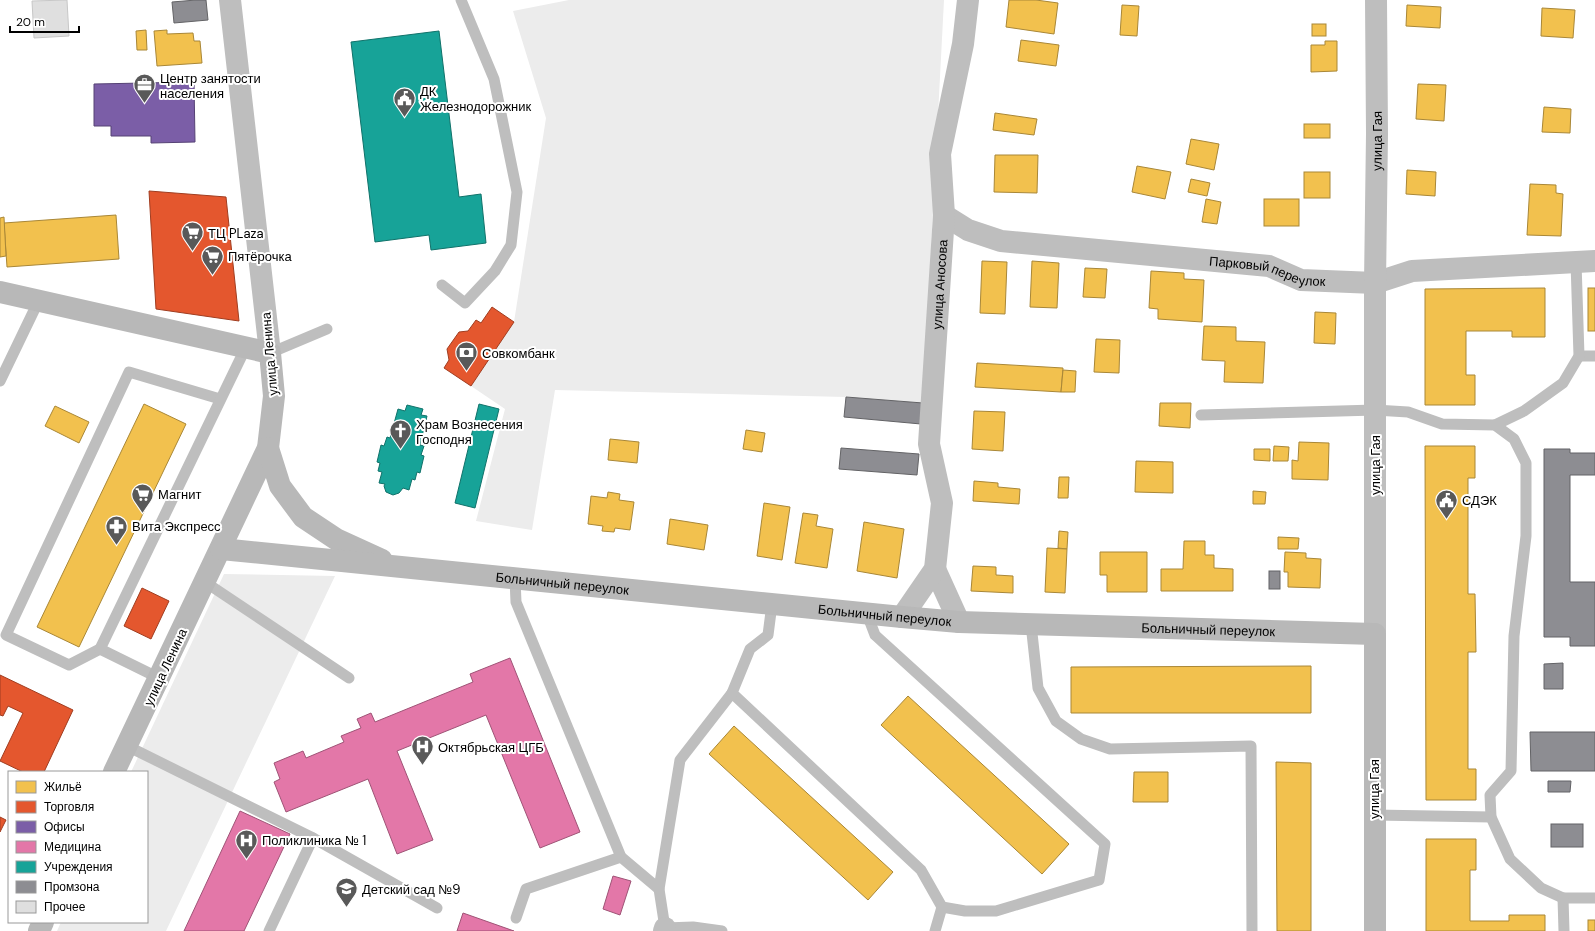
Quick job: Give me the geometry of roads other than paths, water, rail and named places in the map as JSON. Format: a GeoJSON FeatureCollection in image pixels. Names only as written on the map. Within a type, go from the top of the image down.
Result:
{"type":"FeatureCollection","features":[{"type":"Feature","properties":{"kind":"street","name":"улица Ленина"},"geometry":{"type":"LineString","coordinates":[[114,771],[268,448],[274,396],[230,0]]}},
{"type":"Feature","properties":{"kind":"street","name":"улица Аносова"},"geometry":{"type":"LineString","coordinates":[[902,617],[935,569],[942,503],[929,444],[944,215],[940,154],[963,44],[968,0]]}},
{"type":"Feature","properties":{"kind":"street","name":"улица Гая"},"geometry":{"type":"LineString","coordinates":[[1375,931],[1375,283],[1378,134],[1376,0]]}},
{"type":"Feature","properties":{"kind":"street","name":"Парковый переулок"},"geometry":{"type":"LineString","coordinates":[[944,215],[968,230],[1001,241],[1269,266],[1301,280],[1375,283],[1412,271],[1586,261]]}},
{"type":"Feature","properties":{"kind":"street"},"geometry":{"type":"LineString","coordinates":[[0,292],[270,353]]}},
{"type":"Feature","properties":{"kind":"street","name":"Больничный переулок"},"geometry":{"type":"LineString","coordinates":[[268,448],[280,486],[303,517],[336,539],[397,567]]}},
{"type":"Feature","properties":{"kind":"street","name":"Больничный переулок"},"geometry":{"type":"LineString","coordinates":[[221,549],[959,622],[1375,634]]}},
{"type":"Feature","properties":{"kind":"street"},"geometry":{"type":"LineString","coordinates":[[935,569],[959,622]]}},
{"type":"Feature","properties":{"kind":"lane"},"geometry":{"type":"LineString","coordinates":[[442,285],[465,303],[495,271],[511,245],[517,192],[494,79],[461,0]]}},
{"type":"Feature","properties":{"kind":"lane"},"geometry":{"type":"LineString","coordinates":[[1201,415],[1375,410],[1408,412],[1442,424],[1495,425],[1524,411],[1563,383],[1579,356],[1586,261]]}},
{"type":"Feature","properties":{"kind":"lane"},"geometry":{"type":"LineString","coordinates":[[0,382],[39,300]]}},
{"type":"Feature","properties":{"kind":"lane"},"geometry":{"type":"LineString","coordinates":[[270,353],[327,329]]}},
{"type":"Feature","properties":{"kind":"lane"},"geometry":{"type":"LineString","coordinates":[[220,399],[129,372],[6,635],[69,665],[100,649],[246,347]]}},
{"type":"Feature","properties":{"kind":"lane"},"geometry":{"type":"LineString","coordinates":[[1579,356],[1595,356]]}},
{"type":"Feature","properties":{"kind":"lane"},"geometry":{"type":"LineString","coordinates":[[1495,425],[1514,439],[1526,463],[1526,536],[1514,636],[1511,771],[1490,795],[1490,817],[1510,859],[1541,888],[1563,898],[1595,898]]}},
{"type":"Feature","properties":{"kind":"lane"},"geometry":{"type":"LineString","coordinates":[[515,579],[516,602],[622,857],[659,889]]}},
{"type":"Feature","properties":{"kind":"lane"},"geometry":{"type":"LineString","coordinates":[[205,582],[349,678]]}},
{"type":"Feature","properties":{"kind":"lane"},"geometry":{"type":"LineString","coordinates":[[722,931],[694,927],[665,929],[659,889],[680,760],[732,693],[750,649],[768,635],[772,604]]}},
{"type":"Feature","properties":{"kind":"lane"},"geometry":{"type":"LineString","coordinates":[[867,614],[875,635],[1105,844],[1099,880],[996,911],[965,911],[942,907]]}},
{"type":"Feature","properties":{"kind":"lane"},"geometry":{"type":"LineString","coordinates":[[1031,624],[1038,688],[1056,721],[1081,739],[1110,748],[1251,746],[1252,931]]}},
{"type":"Feature","properties":{"kind":"lane"},"geometry":{"type":"LineString","coordinates":[[100,649],[160,678]]}},
{"type":"Feature","properties":{"kind":"lane"},"geometry":{"type":"LineString","coordinates":[[732,693],[921,870],[942,907],[935,931]]}},
{"type":"Feature","properties":{"kind":"lane"},"geometry":{"type":"LineString","coordinates":[[127,746],[313,838],[438,908]]}},
{"type":"Feature","properties":{"kind":"lane"},"geometry":{"type":"LineString","coordinates":[[1374,815],[1490,817]]}},
{"type":"Feature","properties":{"kind":"lane"},"geometry":{"type":"LineString","coordinates":[[269,931],[313,838]]}},
{"type":"Feature","properties":{"kind":"lane"},"geometry":{"type":"LineString","coordinates":[[516,918],[526,889],[622,857]]}},
{"type":"Feature","properties":{"kind":"lane"},"geometry":{"type":"LineString","coordinates":[[1563,898],[1564,931]]}},
{"type":"Feature","properties":{"kind":"place","name":"Центр занятости населения"},"geometry":{"type":"Point","coordinates":[144,104]}},
{"type":"Feature","properties":{"kind":"place","name":"ДК Железнодорожник"},"geometry":{"type":"Point","coordinates":[405,118]}},
{"type":"Feature","properties":{"kind":"place","name":"ТЦ PLaza"},"geometry":{"type":"Point","coordinates":[192,252]}},
{"type":"Feature","properties":{"kind":"place","name":"Пятёрочка"},"geometry":{"type":"Point","coordinates":[212,276]}},
{"type":"Feature","properties":{"kind":"place","name":"Совкомбанк"},"geometry":{"type":"Point","coordinates":[467,372]}},
{"type":"Feature","properties":{"kind":"place","name":"Храм Вознесения Господня"},"geometry":{"type":"Point","coordinates":[401,450]}},
{"type":"Feature","properties":{"kind":"place","name":"Магнит"},"geometry":{"type":"Point","coordinates":[142,514]}},
{"type":"Feature","properties":{"kind":"place","name":"СДЭК"},"geometry":{"type":"Point","coordinates":[1446,520]}},
{"type":"Feature","properties":{"kind":"place","name":"Вита Экспресс"},"geometry":{"type":"Point","coordinates":[116,546]}},
{"type":"Feature","properties":{"kind":"place","name":"Октябрьская ЦГБ"},"geometry":{"type":"Point","coordinates":[422,766]}},
{"type":"Feature","properties":{"kind":"place","name":"Поликлиника № 1"},"geometry":{"type":"Point","coordinates":[247,860]}},
{"type":"Feature","properties":{"kind":"place","name":"Детский сад №9"},"geometry":{"type":"Point","coordinates":[346,908]}}]}
